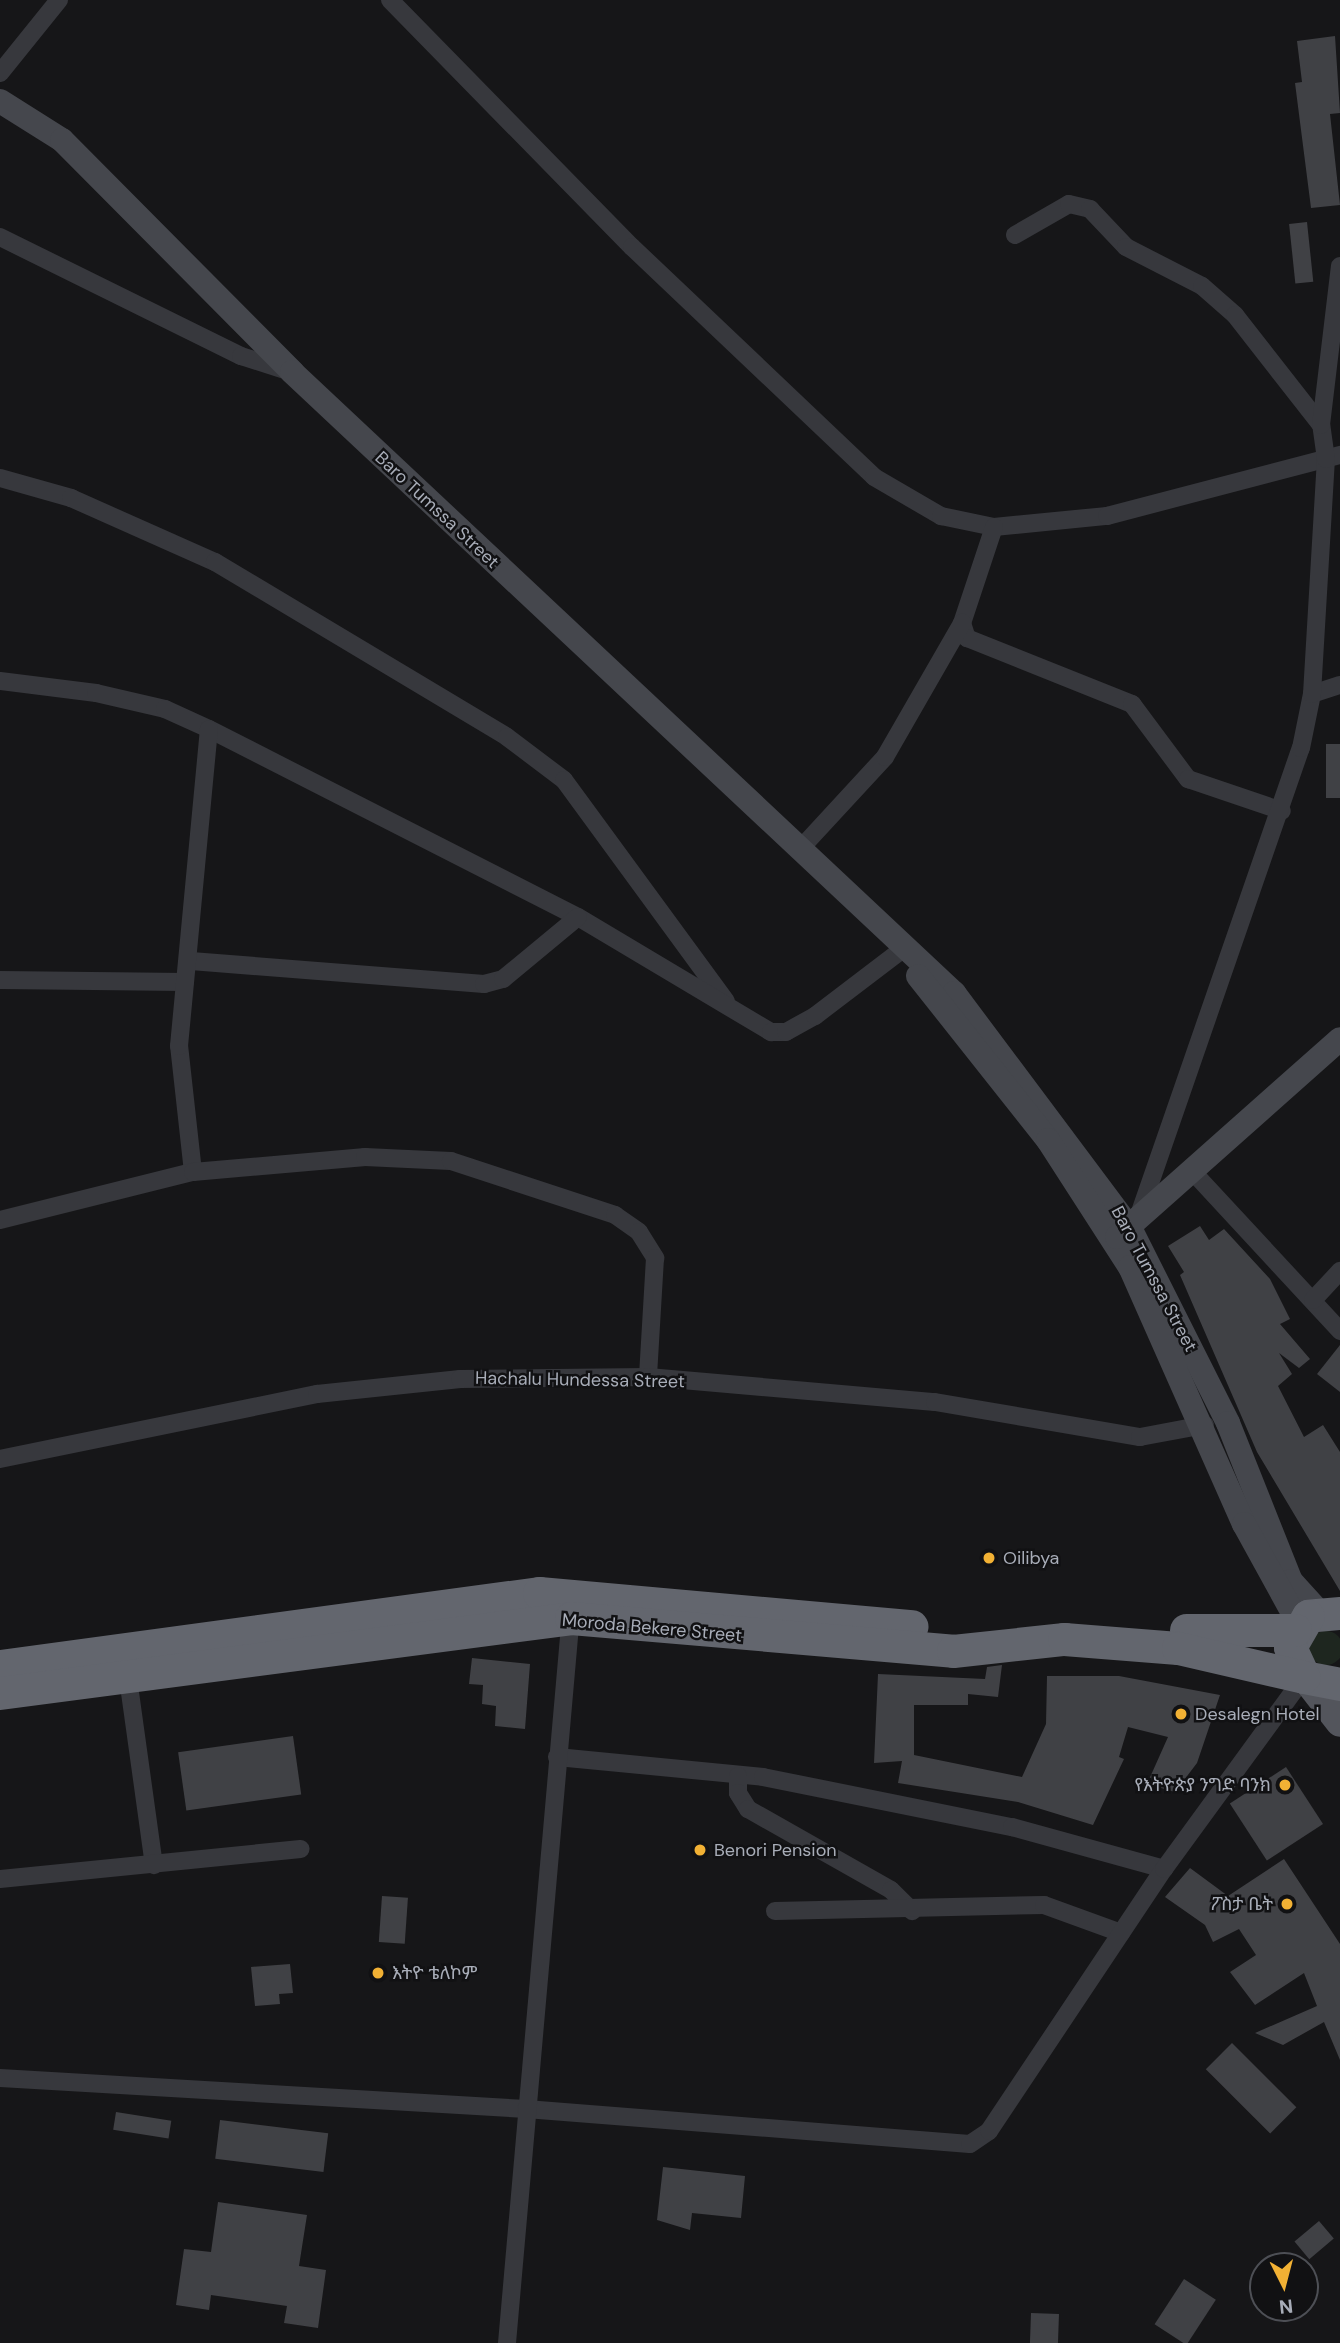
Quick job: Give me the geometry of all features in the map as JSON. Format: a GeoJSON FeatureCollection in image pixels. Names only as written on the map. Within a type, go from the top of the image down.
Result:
{"type":"FeatureCollection","features":[{"type":"Feature","properties":{"kind":"highway","name":"Moroda Bekere Street"},"geometry":{"type":"LineString","coordinates":[[0,1666],[126,1661],[572,1605],[953,1640],[1064,1630],[1248,1634],[1313,1620]]}},
{"type":"Feature","properties":{"kind":"highway"},"geometry":{"type":"LineString","coordinates":[[1304,1678],[1291,1656],[1313,1620]]}},
{"type":"Feature","properties":{"kind":"highway","name":"Moroda Bekere Street"},"geometry":{"type":"LineString","coordinates":[[1064,1630],[1206,1652],[1304,1678],[1340,1684]]}},
{"type":"Feature","properties":{"kind":"highway","name":"Moroda Bekere Street"},"geometry":{"type":"LineString","coordinates":[[0,1693],[126,1661]]}},
{"type":"Feature","properties":{"kind":"main road"},"geometry":{"type":"LineString","coordinates":[[1304,1678],[1340,1723]]}},
{"type":"Feature","properties":{"kind":"street"},"geometry":{"type":"LineString","coordinates":[[0,73],[59,0]]}},
{"type":"Feature","properties":{"kind":"street"},"geometry":{"type":"LineString","coordinates":[[390,0],[632,247],[874,477],[941,516],[994,527],[1107,516],[1333,457]]}},
{"type":"Feature","properties":{"kind":"street","name":"Baro Tumssa Street"},"geometry":{"type":"LineString","coordinates":[[0,101],[62,140],[292,372],[802,847],[877,919],[985,1030],[1127,1230],[1228,1423],[1291,1581],[1313,1620]]}},
{"type":"Feature","properties":{"kind":"street"},"geometry":{"type":"LineString","coordinates":[[1015,235],[1069,204],[1090,209],[1126,247],[1202,286],[1235,315],[1321,425],[1333,457],[1312,694],[1282,811],[1127,1230]]}},
{"type":"Feature","properties":{"kind":"street"},"geometry":{"type":"LineString","coordinates":[[0,237],[241,356],[292,372]]}},
{"type":"Feature","properties":{"kind":"street"},"geometry":{"type":"LineString","coordinates":[[1321,425],[1340,266]]}},
{"type":"Feature","properties":{"kind":"street"},"geometry":{"type":"LineString","coordinates":[[0,478],[71,498],[215,562],[508,737],[564,780],[730,1007]]}},
{"type":"Feature","properties":{"kind":"street"},"geometry":{"type":"LineString","coordinates":[[802,847],[885,757],[962,623],[994,527]]}},
{"type":"Feature","properties":{"kind":"street"},"geometry":{"type":"LineString","coordinates":[[962,623],[980,648],[1132,704],[1188,779],[1282,811]]}},
{"type":"Feature","properties":{"kind":"street"},"geometry":{"type":"LineString","coordinates":[[0,681],[96,693],[165,709],[209,729],[578,917],[730,1007],[758,1028],[786,1032],[899,951]]}},
{"type":"Feature","properties":{"kind":"street"},"geometry":{"type":"LineString","coordinates":[[1312,694],[1340,685]]}},
{"type":"Feature","properties":{"kind":"street"},"geometry":{"type":"LineString","coordinates":[[193,1172],[179,1087],[185,982],[191,961],[209,729]]}},
{"type":"Feature","properties":{"kind":"street"},"geometry":{"type":"LineString","coordinates":[[191,961],[484,985],[503,979],[578,917]]}},
{"type":"Feature","properties":{"kind":"street","name":"Baro Tumssa Street"},"geometry":{"type":"LineString","coordinates":[[877,919],[899,951],[1048,1140],[1127,1230],[1244,1524],[1313,1620]]}},
{"type":"Feature","properties":{"kind":"street"},"geometry":{"type":"LineString","coordinates":[[0,980],[185,982]]}},
{"type":"Feature","properties":{"kind":"street"},"geometry":{"type":"LineString","coordinates":[[1127,1230],[1340,1039]]}},
{"type":"Feature","properties":{"kind":"street"},"geometry":{"type":"LineString","coordinates":[[0,1220],[193,1172],[365,1157],[451,1161],[615,1215],[639,1232],[655,1258],[648,1377]]}},
{"type":"Feature","properties":{"kind":"street"},"geometry":{"type":"LineString","coordinates":[[1193,1172],[1340,1331]]}},
{"type":"Feature","properties":{"kind":"street"},"geometry":{"type":"LineString","coordinates":[[1313,1300],[1340,1271]]}},
{"type":"Feature","properties":{"kind":"street","name":"Hachalu Hundessa Street"},"geometry":{"type":"LineString","coordinates":[[0,1459],[388,1384],[648,1377],[936,1402],[1140,1437],[1205,1425]]}},
{"type":"Feature","properties":{"kind":"street"},"geometry":{"type":"LineString","coordinates":[[507,2343],[572,1605]]}},
{"type":"Feature","properties":{"kind":"street"},"geometry":{"type":"LineString","coordinates":[[126,1661],[154,1865]]}},
{"type":"Feature","properties":{"kind":"street"},"geometry":{"type":"LineString","coordinates":[[0,2078],[526,2109],[970,2144],[993,2125],[1164,1869],[1304,1678]]}},
{"type":"Feature","properties":{"kind":"street"},"geometry":{"type":"LineString","coordinates":[[557,1757],[738,1776],[1012,1827],[1164,1869]]}},
{"type":"Feature","properties":{"kind":"street"},"geometry":{"type":"LineString","coordinates":[[738,1776],[738,1793],[748,1809],[891,1890],[912,1912]]}},
{"type":"Feature","properties":{"kind":"street"},"geometry":{"type":"LineString","coordinates":[[0,1879],[301,1849]]}},
{"type":"Feature","properties":{"kind":"street"},"geometry":{"type":"LineString","coordinates":[[775,1911],[912,1912],[1044,1905],[1121,1933]]}},
{"type":"Feature","properties":{"kind":"shaded area"},"geometry":{"type":"Polygon","coordinates":[[[1326,1631],[1338,1636],[1343,1648],[1338,1660],[1326,1665],[1314,1660],[1309,1648],[1314,1636],[1326,1631]]]}},
{"type":"Feature","properties":{"kind":"building"},"geometry":{"type":"Polygon","coordinates":[[[1335,36],[1340,113],[1330,114],[1340,205],[1311,208],[1295,83],[1302,82],[1297,41],[1335,36]]]}},
{"type":"Feature","properties":{"kind":"building"},"geometry":{"type":"Polygon","coordinates":[[[1307,222],[1313,282],[1295,284],[1289,224],[1307,222]]]}},
{"type":"Feature","properties":{"kind":"building"},"geometry":{"type":"Polygon","coordinates":[[[1326,744],[1340,744],[1340,798],[1326,798],[1326,744]]]}},
{"type":"Feature","properties":{"kind":"building"},"geometry":{"type":"Polygon","coordinates":[[[1200,1226],[1209,1240],[1224,1229],[1270,1279],[1290,1319],[1280,1324],[1310,1359],[1299,1368],[1279,1353],[1292,1374],[1278,1386],[1304,1437],[1323,1425],[1340,1452],[1340,1591],[1257,1452],[1180,1275],[1184,1272],[1168,1246],[1200,1226]]]}},
{"type":"Feature","properties":{"kind":"building"},"geometry":{"type":"Polygon","coordinates":[[[1340,1345],[1340,1392],[1317,1374],[1340,1345]]]}},
{"type":"Feature","properties":{"kind":"building"},"geometry":{"type":"Polygon","coordinates":[[[472,1658],[530,1664],[525,1729],[495,1726],[496,1706],[482,1704],[483,1685],[469,1684],[472,1658]]]}},
{"type":"Feature","properties":{"kind":"building"},"geometry":{"type":"Polygon","coordinates":[[[1002,1665],[998,1697],[968,1694],[968,1705],[914,1705],[914,1755],[1022,1777],[1046,1724],[1047,1676],[1119,1676],[1220,1695],[1197,1763],[1175,1792],[1147,1784],[1168,1737],[1128,1727],[1119,1757],[1124,1759],[1093,1825],[1018,1802],[898,1783],[902,1761],[874,1763],[878,1674],[985,1679],[987,1667],[1002,1665]]]}},
{"type":"Feature","properties":{"kind":"building"},"geometry":{"type":"Polygon","coordinates":[[[293,1736],[301,1794],[186,1811],[178,1752],[293,1736]]]}},
{"type":"Feature","properties":{"kind":"building"},"geometry":{"type":"Polygon","coordinates":[[[1286,1767],[1323,1824],[1267,1861],[1230,1803],[1286,1767]]]}},
{"type":"Feature","properties":{"kind":"building"},"geometry":{"type":"Polygon","coordinates":[[[1284,1859],[1340,1944],[1340,2060],[1324,2022],[1283,2045],[1255,2033],[1317,2006],[1304,1973],[1255,2005],[1230,1972],[1256,1955],[1239,1929],[1213,1942],[1205,1925],[1165,1897],[1190,1868],[1228,1896],[1284,1859]]]}},
{"type":"Feature","properties":{"kind":"building"},"geometry":{"type":"Polygon","coordinates":[[[382,1896],[408,1898],[405,1944],[379,1942],[382,1896]]]}},
{"type":"Feature","properties":{"kind":"building"},"geometry":{"type":"Polygon","coordinates":[[[290,1964],[293,1993],[279,1994],[280,2004],[255,2006],[251,1967],[290,1964]]]}},
{"type":"Feature","properties":{"kind":"building"},"geometry":{"type":"Polygon","coordinates":[[[1232,2043],[1296,2107],[1270,2134],[1206,2069],[1232,2043]]]}},
{"type":"Feature","properties":{"kind":"building"},"geometry":{"type":"Polygon","coordinates":[[[116,2112],[171,2121],[168,2139],[113,2130],[116,2112]]]}},
{"type":"Feature","properties":{"kind":"building"},"geometry":{"type":"Polygon","coordinates":[[[220,2120],[328,2133],[323,2172],[215,2159],[220,2120]]]}},
{"type":"Feature","properties":{"kind":"building"},"geometry":{"type":"Polygon","coordinates":[[[663,2167],[745,2176],[741,2218],[692,2213],[690,2230],[657,2220],[663,2167]]]}},
{"type":"Feature","properties":{"kind":"building"},"geometry":{"type":"Polygon","coordinates":[[[218,2202],[307,2215],[299,2266],[326,2270],[318,2328],[284,2323],[287,2306],[211,2295],[209,2310],[176,2305],[184,2249],[211,2252],[218,2202]]]}},
{"type":"Feature","properties":{"kind":"building"},"geometry":{"type":"Polygon","coordinates":[[[1319,2221],[1334,2239],[1318,2252],[1303,2252],[1294,2242],[1319,2221]]]}},
{"type":"Feature","properties":{"kind":"building"},"geometry":{"type":"Polygon","coordinates":[[[1184,2279],[1216,2300],[1188,2343],[1183,2343],[1155,2324],[1184,2279]]]}},
{"type":"Feature","properties":{"kind":"building"},"geometry":{"type":"Polygon","coordinates":[[[1031,2313],[1059,2314],[1058,2343],[1030,2343],[1031,2313]]]}},
{"type":"Feature","properties":{"kind":"place","name":"Oilibya"},"geometry":{"type":"Point","coordinates":[989,1558]}},
{"type":"Feature","properties":{"kind":"place","name":"Desalegn Hotel"},"geometry":{"type":"Point","coordinates":[1181,1714]}},
{"type":"Feature","properties":{"kind":"place","name":"የእትዮጵያ ንግድ ባንክ"},"geometry":{"type":"Point","coordinates":[1285,1785]}},
{"type":"Feature","properties":{"kind":"place","name":"Benori Pension"},"geometry":{"type":"Point","coordinates":[700,1850]}},
{"type":"Feature","properties":{"kind":"place","name":"ፖስታ ቤት"},"geometry":{"type":"Point","coordinates":[1287,1904]}},
{"type":"Feature","properties":{"kind":"place","name":"እትዮ ቴለኮም"},"geometry":{"type":"Point","coordinates":[378,1973]}}]}
